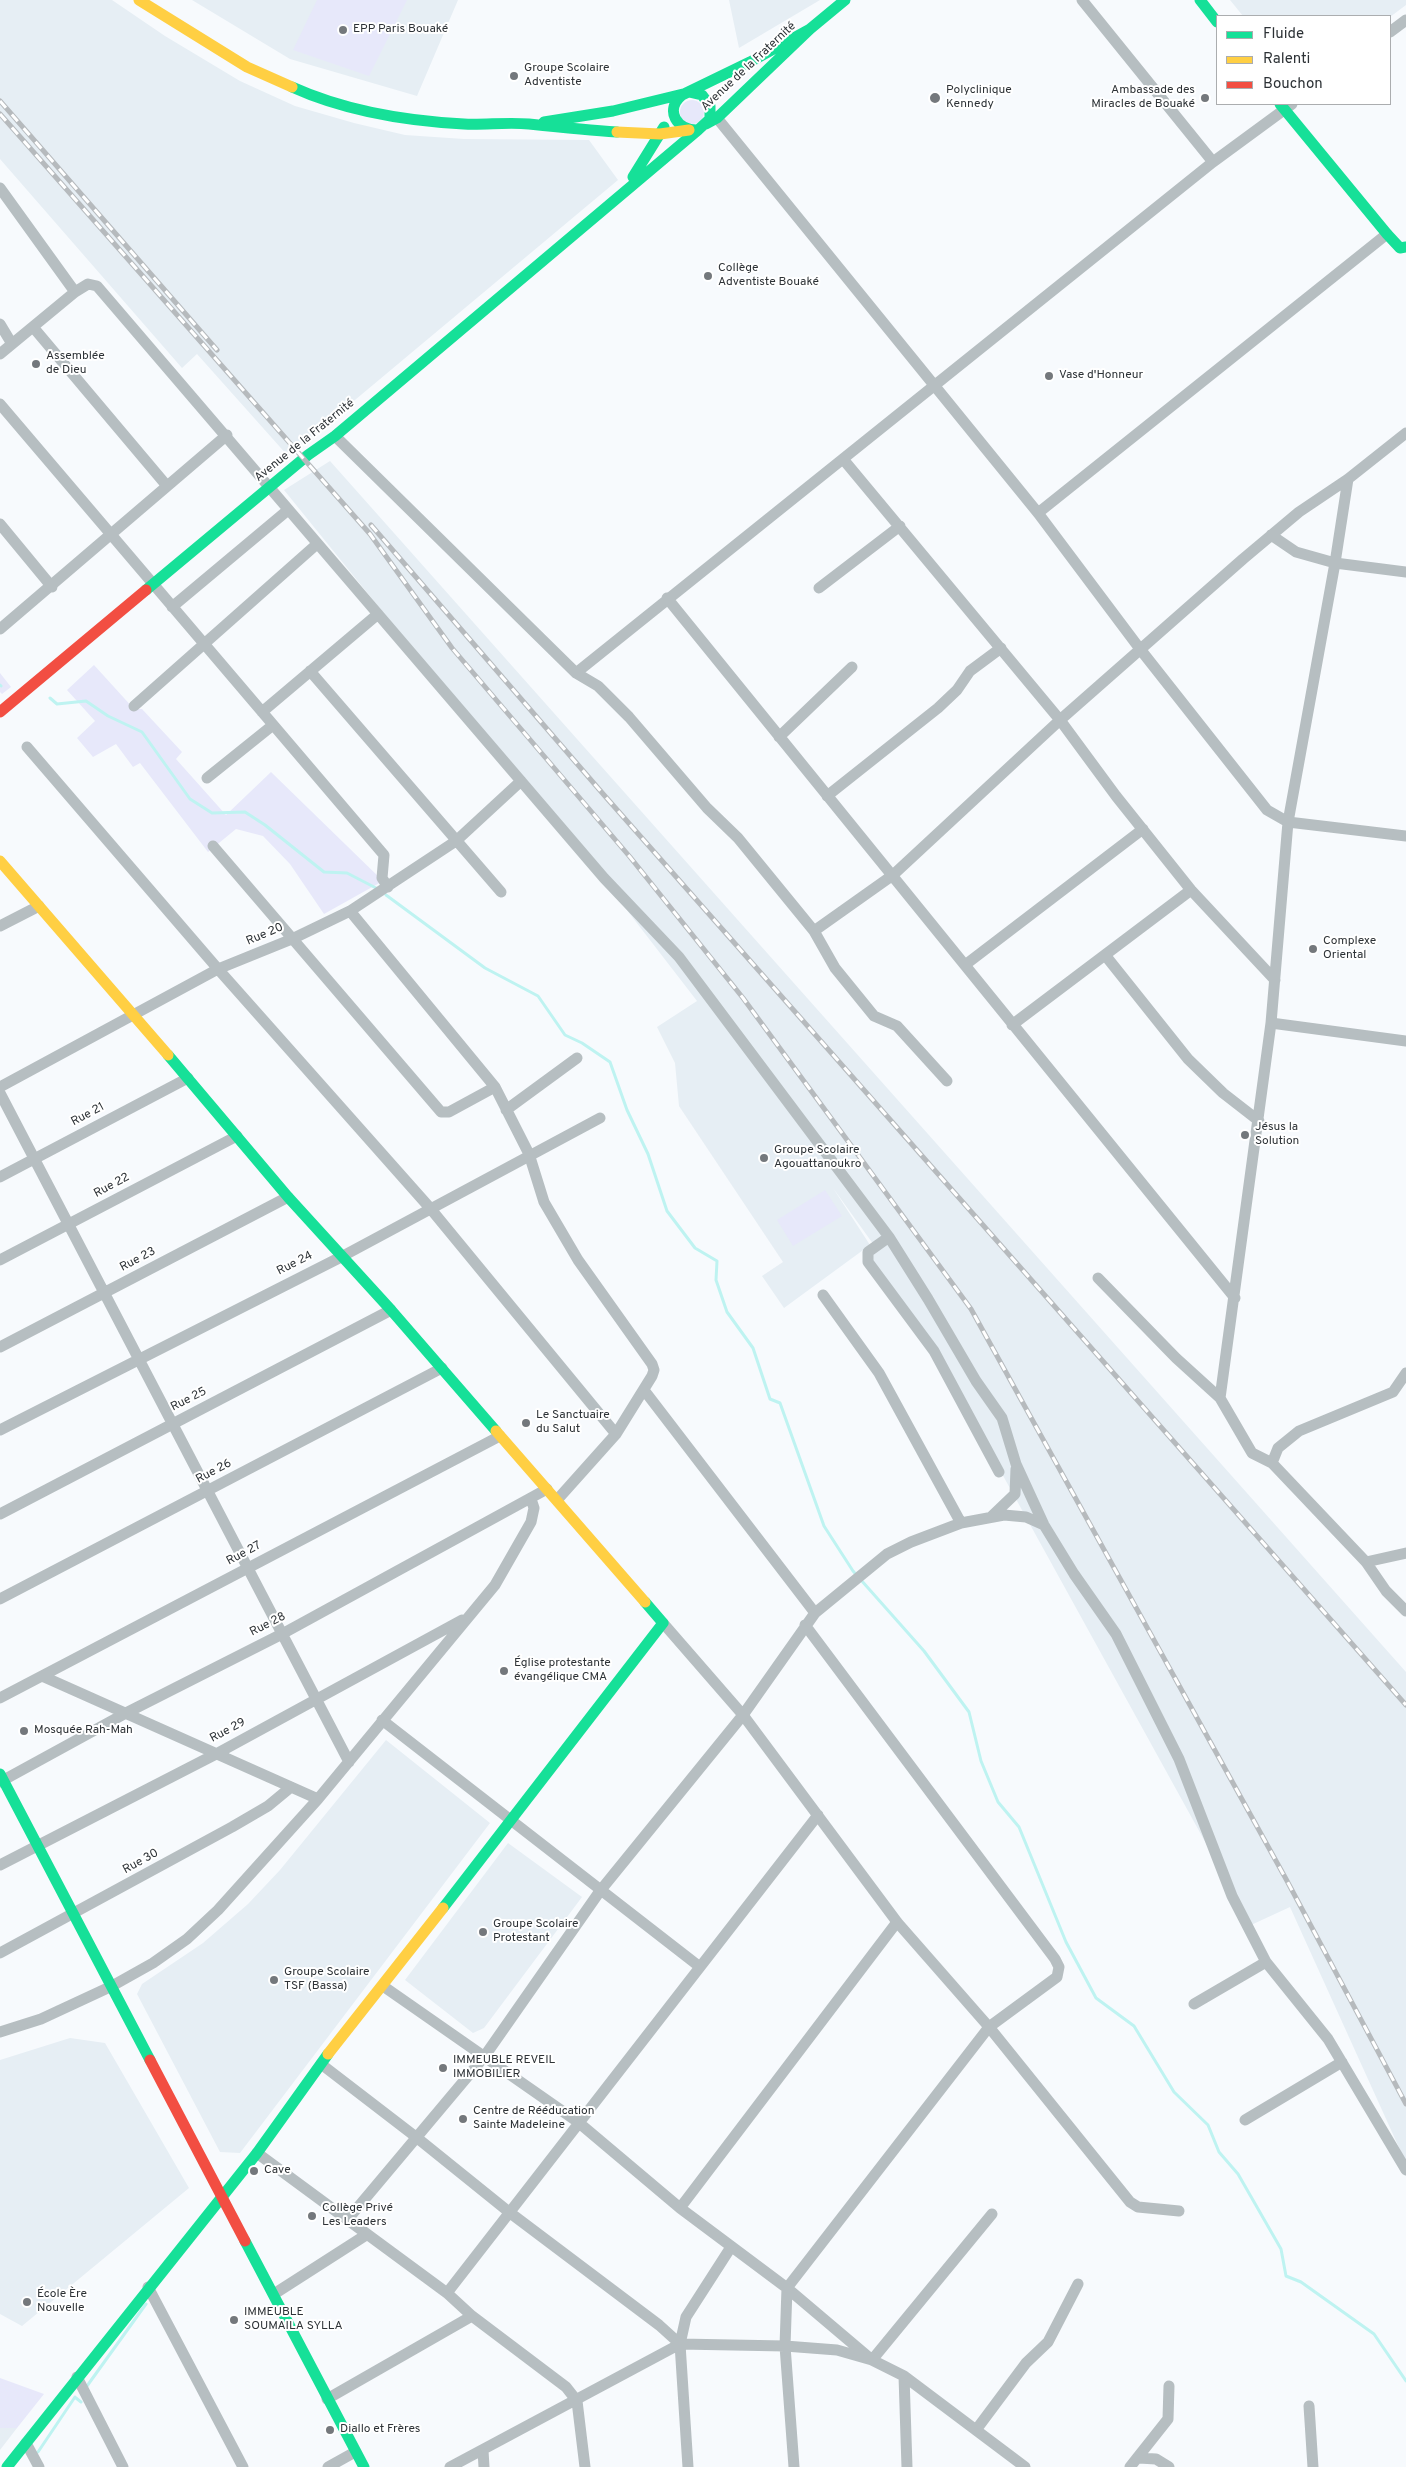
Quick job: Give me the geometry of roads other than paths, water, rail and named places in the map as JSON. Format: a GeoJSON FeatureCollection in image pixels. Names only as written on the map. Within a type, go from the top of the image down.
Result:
{"type":"FeatureCollection","features":[{"type":"Feature","properties":{"kind":"street"},"geometry":{"type":"LineString","coordinates":[[138,0],[247,67],[301,91],[358,108],[407,119],[465,124],[528,124],[562,129],[660,134],[698,128],[710,119],[710,106],[702,95],[687,93],[613,111],[528,124]]}},
{"type":"Feature","properties":{"kind":"street","name":"Avenue de la Fraternité"},"geometry":{"type":"LineString","coordinates":[[0,712],[308,454],[335,436],[698,128],[717,118],[810,29],[845,0]]}},
{"type":"Feature","properties":{"kind":"street"},"geometry":{"type":"LineString","coordinates":[[1082,0],[1213,162]]}},
{"type":"Feature","properties":{"kind":"street"},"geometry":{"type":"LineString","coordinates":[[1200,0],[1216,21]]}},
{"type":"Feature","properties":{"kind":"street"},"geometry":{"type":"LineString","coordinates":[[1391,31],[1406,20]]}},
{"type":"Feature","properties":{"kind":"street","name":"Avenue de la Fraternité"},"geometry":{"type":"LineString","coordinates":[[687,93],[810,29]]}},
{"type":"Feature","properties":{"kind":"street"},"geometry":{"type":"LineString","coordinates":[[687,93],[676,100],[672,111],[679,126],[698,128]]}},
{"type":"Feature","properties":{"kind":"street"},"geometry":{"type":"LineString","coordinates":[[576,673],[667,598],[1285,106],[1387,234],[1404,250]]}},
{"type":"Feature","properties":{"kind":"street","name":"Avenue de la Fraternité"},"geometry":{"type":"LineString","coordinates":[[625,189],[660,134],[672,111]]}},
{"type":"Feature","properties":{"kind":"street"},"geometry":{"type":"LineString","coordinates":[[717,118],[1038,513],[1140,649],[1267,810],[1288,822],[1406,836]]}},
{"type":"Feature","properties":{"kind":"street"},"geometry":{"type":"LineString","coordinates":[[0,188],[75,292]]}},
{"type":"Feature","properties":{"kind":"street"},"geometry":{"type":"LineString","coordinates":[[1038,513],[1387,234]]}},
{"type":"Feature","properties":{"kind":"street"},"geometry":{"type":"LineString","coordinates":[[0,354],[75,292],[88,284],[98,286],[604,878],[679,957],[889,1236],[976,1381],[1002,1418],[1016,1464],[1044,1525],[1074,1574],[1116,1634],[1179,1759],[1232,1896],[1266,1962],[1328,2039],[1406,2170]]}},
{"type":"Feature","properties":{"kind":"street"},"geometry":{"type":"LineString","coordinates":[[0,324],[12,344]]}},
{"type":"Feature","properties":{"kind":"street"},"geometry":{"type":"LineString","coordinates":[[33,327],[167,486]]}},
{"type":"Feature","properties":{"kind":"street"},"geometry":{"type":"LineString","coordinates":[[0,404],[384,856],[382,878],[388,888]]}},
{"type":"Feature","properties":{"kind":"street"},"geometry":{"type":"LineString","coordinates":[[814,930],[893,875],[1060,720],[1271,535],[1299,512],[1348,479],[1406,434]]}},
{"type":"Feature","properties":{"kind":"street"},"geometry":{"type":"LineString","coordinates":[[0,629],[52,587],[226,435]]}},
{"type":"Feature","properties":{"kind":"street"},"geometry":{"type":"LineString","coordinates":[[335,436],[576,673],[598,686],[629,717],[701,801],[738,838],[814,930],[835,968],[874,1016],[897,1026],[947,1081]]}},
{"type":"Feature","properties":{"kind":"street"},"geometry":{"type":"LineString","coordinates":[[843,459],[1060,720],[1116,796],[1191,890],[1275,980]]}},
{"type":"Feature","properties":{"kind":"street"},"geometry":{"type":"LineString","coordinates":[[1220,1398],[1271,1023],[1288,822],[1335,563],[1348,479]]}},
{"type":"Feature","properties":{"kind":"street"},"geometry":{"type":"LineString","coordinates":[[172,607],[288,510]]}},
{"type":"Feature","properties":{"kind":"street"},"geometry":{"type":"LineString","coordinates":[[0,524],[52,587]]}},
{"type":"Feature","properties":{"kind":"street"},"geometry":{"type":"LineString","coordinates":[[819,588],[900,526]]}},
{"type":"Feature","properties":{"kind":"street"},"geometry":{"type":"LineString","coordinates":[[1271,535],[1296,552],[1335,563],[1406,572]]}},
{"type":"Feature","properties":{"kind":"street"},"geometry":{"type":"LineString","coordinates":[[134,706],[317,544]]}},
{"type":"Feature","properties":{"kind":"street"},"geometry":{"type":"LineString","coordinates":[[667,598],[1235,1298]]}},
{"type":"Feature","properties":{"kind":"street"},"geometry":{"type":"LineString","coordinates":[[262,712],[378,614]]}},
{"type":"Feature","properties":{"kind":"street"},"geometry":{"type":"LineString","coordinates":[[827,796],[938,708],[957,690],[970,671],[1001,648]]}},
{"type":"Feature","properties":{"kind":"street"},"geometry":{"type":"LineString","coordinates":[[779,737],[852,667]]}},
{"type":"Feature","properties":{"kind":"street"},"geometry":{"type":"LineString","coordinates":[[310,671],[501,892]]}},
{"type":"Feature","properties":{"kind":"street"},"geometry":{"type":"LineString","coordinates":[[207,778],[273,725]]}},
{"type":"Feature","properties":{"kind":"street"},"geometry":{"type":"LineString","coordinates":[[26,746],[218,969],[430,1208],[616,1434]]}},
{"type":"Feature","properties":{"kind":"street","name":"Rue 20"},"geometry":{"type":"LineString","coordinates":[[0,1087],[218,969],[292,939],[350,911],[388,888],[456,841],[521,782]]}},
{"type":"Feature","properties":{"kind":"street"},"geometry":{"type":"LineString","coordinates":[[965,965],[1143,829]]}},
{"type":"Feature","properties":{"kind":"street"},"geometry":{"type":"LineString","coordinates":[[213,846],[441,1112],[449,1112],[495,1087]]}},
{"type":"Feature","properties":{"kind":"street"},"geometry":{"type":"LineString","coordinates":[[0,861],[188,1078],[288,1197],[442,1368],[743,1715],[897,1922],[989,2026],[1130,2202],[1138,2207],[1179,2211]]}},
{"type":"Feature","properties":{"kind":"street"},"geometry":{"type":"LineString","coordinates":[[1012,1025],[1191,890]]}},
{"type":"Feature","properties":{"kind":"street"},"geometry":{"type":"LineString","coordinates":[[0,926],[39,906]]}},
{"type":"Feature","properties":{"kind":"street"},"geometry":{"type":"LineString","coordinates":[[350,911],[495,1087],[529,1154],[544,1202],[578,1260],[652,1364],[654,1370],[644,1390],[616,1434],[557,1500]]}},
{"type":"Feature","properties":{"kind":"street"},"geometry":{"type":"LineString","coordinates":[[1105,955],[1188,1059],[1223,1093],[1259,1121]]}},
{"type":"Feature","properties":{"kind":"street"},"geometry":{"type":"LineString","coordinates":[[1271,1023],[1406,1040]]}},
{"type":"Feature","properties":{"kind":"street"},"geometry":{"type":"LineString","coordinates":[[506,1110],[577,1058]]}},
{"type":"Feature","properties":{"kind":"street","name":"Rue 21"},"geometry":{"type":"LineString","coordinates":[[0,1177],[188,1078]]}},
{"type":"Feature","properties":{"kind":"street"},"geometry":{"type":"LineString","coordinates":[[0,1092],[349,1762]]}},
{"type":"Feature","properties":{"kind":"street","name":"Rue 24"},"geometry":{"type":"LineString","coordinates":[[0,1430],[341,1257],[529,1154],[600,1118]]}},
{"type":"Feature","properties":{"kind":"street","name":"Rue 22"},"geometry":{"type":"LineString","coordinates":[[0,1260],[237,1136]]}},
{"type":"Feature","properties":{"kind":"street","name":"Rue 23"},"geometry":{"type":"LineString","coordinates":[[0,1347],[288,1197]]}},
{"type":"Feature","properties":{"kind":"street"},"geometry":{"type":"LineString","coordinates":[[889,1236],[868,1252],[868,1262],[934,1351],[999,1472]]}},
{"type":"Feature","properties":{"kind":"street"},"geometry":{"type":"LineString","coordinates":[[1098,1278],[1176,1358],[1220,1398],[1252,1453],[1272,1463],[1366,1562],[1386,1591],[1406,1611]]}},
{"type":"Feature","properties":{"kind":"street"},"geometry":{"type":"LineString","coordinates":[[823,1295],[879,1373],[961,1523]]}},
{"type":"Feature","properties":{"kind":"street","name":"Rue 25"},"geometry":{"type":"LineString","coordinates":[[0,1514],[391,1310]]}},
{"type":"Feature","properties":{"kind":"street","name":"Rue 26"},"geometry":{"type":"LineString","coordinates":[[0,1599],[442,1368]]}},
{"type":"Feature","properties":{"kind":"street"},"geometry":{"type":"LineString","coordinates":[[1272,1463],[1278,1448],[1299,1431],[1394,1392],[1406,1373]]}},
{"type":"Feature","properties":{"kind":"street"},"geometry":{"type":"LineString","coordinates":[[644,1390],[814,1613]]}},
{"type":"Feature","properties":{"kind":"street","name":"Rue 27"},"geometry":{"type":"LineString","coordinates":[[0,1698],[500,1436]]}},
{"type":"Feature","properties":{"kind":"street"},"geometry":{"type":"LineString","coordinates":[[990,1518],[1015,1494],[1016,1464]]}},
{"type":"Feature","properties":{"kind":"street","name":"Rue 28"},"geometry":{"type":"LineString","coordinates":[[1,1779],[282,1634],[547,1489]]}},
{"type":"Feature","properties":{"kind":"street"},"geometry":{"type":"LineString","coordinates":[[0,2032],[41,2019],[112,1986],[153,1963],[193,1934],[253,1874],[349,1762],[495,1585],[531,1522],[534,1508],[531,1499]]}},
{"type":"Feature","properties":{"kind":"street"},"geometry":{"type":"LineString","coordinates":[[348,2219],[484,2057],[600,1891],[743,1715],[814,1613],[887,1554],[911,1542],[961,1523],[1004,1515],[1026,1517],[1044,1525]]}},
{"type":"Feature","properties":{"kind":"street"},"geometry":{"type":"LineString","coordinates":[[1366,1562],[1406,1553]]}},
{"type":"Feature","properties":{"kind":"street","name":"Rue 29"},"geometry":{"type":"LineString","coordinates":[[0,1865],[216,1754],[467,1618]]}},
{"type":"Feature","properties":{"kind":"street"},"geometry":{"type":"LineString","coordinates":[[7,2467],[222,2194],[257,2153],[322,2064],[512,1821],[663,1623]]}},
{"type":"Feature","properties":{"kind":"street"},"geometry":{"type":"LineString","coordinates":[[794,2467],[785,2346],[787,2288],[989,2026],[1057,1977],[1058,1962],[805,1625]]}},
{"type":"Feature","properties":{"kind":"street"},"geometry":{"type":"LineString","coordinates":[[42,1676],[318,1799]]}},
{"type":"Feature","properties":{"kind":"street"},"geometry":{"type":"LineString","coordinates":[[382,1720],[700,1967]]}},
{"type":"Feature","properties":{"kind":"street"},"geometry":{"type":"LineString","coordinates":[[1,1779],[222,2194],[364,2467]]}},
{"type":"Feature","properties":{"kind":"street","name":"Rue 30"},"geometry":{"type":"LineString","coordinates":[[0,1953],[268,1806],[291,1787]]}},
{"type":"Feature","properties":{"kind":"street"},"geometry":{"type":"LineString","coordinates":[[447,2293],[818,1815]]}},
{"type":"Feature","properties":{"kind":"street"},"geometry":{"type":"LineString","coordinates":[[680,2208],[897,1922]]}},
{"type":"Feature","properties":{"kind":"street"},"geometry":{"type":"LineString","coordinates":[[1194,2004],[1266,1962]]}},
{"type":"Feature","properties":{"kind":"street"},"geometry":{"type":"LineString","coordinates":[[383,1986],[578,2122],[680,2208],[787,2288],[872,2360]]}},
{"type":"Feature","properties":{"kind":"street"},"geometry":{"type":"LineString","coordinates":[[1245,2120],[1342,2062]]}},
{"type":"Feature","properties":{"kind":"street"},"geometry":{"type":"LineString","coordinates":[[322,2064],[510,2212],[660,2325],[680,2344]]}},
{"type":"Feature","properties":{"kind":"street"},"geometry":{"type":"LineString","coordinates":[[257,2153],[447,2293],[472,2316],[566,2387],[577,2401],[585,2467]]}},
{"type":"Feature","properties":{"kind":"street"},"geometry":{"type":"LineString","coordinates":[[872,2360],[992,2214]]}},
{"type":"Feature","properties":{"kind":"street"},"geometry":{"type":"LineString","coordinates":[[274,2294],[366,2235]]}},
{"type":"Feature","properties":{"kind":"street"},"geometry":{"type":"LineString","coordinates":[[688,2467],[680,2344],[686,2316],[731,2248]]}},
{"type":"Feature","properties":{"kind":"street"},"geometry":{"type":"LineString","coordinates":[[976,2430],[1026,2363],[1048,2342],[1078,2284]]}},
{"type":"Feature","properties":{"kind":"street"},"geometry":{"type":"LineString","coordinates":[[148,2287],[243,2467]]}},
{"type":"Feature","properties":{"kind":"street"},"geometry":{"type":"LineString","coordinates":[[327,2399],[472,2316]]}},
{"type":"Feature","properties":{"kind":"street"},"geometry":{"type":"LineString","coordinates":[[450,2467],[577,2401],[680,2344],[785,2346],[837,2350],[872,2360],[904,2376],[1019,2465]]}},
{"type":"Feature","properties":{"kind":"street"},"geometry":{"type":"LineString","coordinates":[[904,2376],[907,2467]]}},
{"type":"Feature","properties":{"kind":"street"},"geometry":{"type":"LineString","coordinates":[[77,2377],[123,2467]]}},
{"type":"Feature","properties":{"kind":"street"},"geometry":{"type":"LineString","coordinates":[[1130,2467],[1168,2419],[1169,2386]]}},
{"type":"Feature","properties":{"kind":"street"},"geometry":{"type":"LineString","coordinates":[[1309,2406],[1313,2467]]}},
{"type":"Feature","properties":{"kind":"street"},"geometry":{"type":"LineString","coordinates":[[26,2443],[38,2467]]}},
{"type":"Feature","properties":{"kind":"street"},"geometry":{"type":"LineString","coordinates":[[483,2450],[484,2467]]}},
{"type":"Feature","properties":{"kind":"street"},"geometry":{"type":"LineString","coordinates":[[328,2467],[355,2452]]}},
{"type":"Feature","properties":{"kind":"street"},"geometry":{"type":"LineString","coordinates":[[1139,2458],[1156,2458],[1170,2467]]}},
{"type":"Feature","properties":{"kind":"waterway"},"geometry":{"type":"LineString","coordinates":[[50,698],[57,704],[86,701],[108,716],[142,732],[190,799],[212,813],[245,812],[265,825],[324,872],[347,873],[376,888]]}},
{"type":"Feature","properties":{"kind":"waterway"},"geometry":{"type":"LineString","coordinates":[[386,895],[485,968],[538,996],[565,1035],[582,1043],[610,1062],[627,1110],[648,1154],[667,1211],[695,1248],[717,1261],[716,1280],[727,1312],[753,1348],[770,1399],[780,1403],[824,1526],[853,1571],[924,1651],[969,1712],[981,1761],[998,1802],[1019,1827],[1066,1942],[1096,1998],[1134,2026],[1174,2092],[1208,2125],[1219,2152],[1238,2174],[1281,2249],[1286,2276],[1301,2282],[1374,2334],[1406,2381]]}},
{"type":"Feature","properties":{"kind":"waterway"},"geometry":{"type":"LineString","coordinates":[[87,2386],[146,2304]]}},
{"type":"Feature","properties":{"kind":"waterway"},"geometry":{"type":"LineString","coordinates":[[38,2452],[75,2397]]}},
{"type":"Feature","properties":{"kind":"waterway"},"geometry":{"type":"LineString","coordinates":[[76,2398],[81,2402]]}},
{"type":"Feature","properties":{"kind":"railway"},"geometry":{"type":"LineString","coordinates":[[0,101],[217,350]]}},
{"type":"Feature","properties":{"kind":"railway"},"geometry":{"type":"LineString","coordinates":[[0,114],[370,534],[452,648],[630,857],[743,998],[971,1309],[1286,1879],[1406,2104]]}},
{"type":"Feature","properties":{"kind":"railway"},"geometry":{"type":"LineString","coordinates":[[371,525],[604,795],[1406,1705]]}},
{"type":"Feature","properties":{"kind":"place","name":"EPP Paris Bouaké"},"geometry":{"type":"Point","coordinates":[343,30]}},
{"type":"Feature","properties":{"kind":"place","name":"Groupe Scolaire Adventiste"},"geometry":{"type":"Point","coordinates":[514,76]}},
{"type":"Feature","properties":{"kind":"place","name":"Polyclinique Kennedy"},"geometry":{"type":"Point","coordinates":[935,98]}},
{"type":"Feature","properties":{"kind":"place","name":"Ambassade des Miracles de Bouaké"},"geometry":{"type":"Point","coordinates":[1205,98]}},
{"type":"Feature","properties":{"kind":"place","name":"Collège Adventiste Bouaké"},"geometry":{"type":"Point","coordinates":[708,276]}},
{"type":"Feature","properties":{"kind":"place","name":"Assemblée de Dieu"},"geometry":{"type":"Point","coordinates":[36,364]}},
{"type":"Feature","properties":{"kind":"place","name":"Vase d'Honneur"},"geometry":{"type":"Point","coordinates":[1049,376]}},
{"type":"Feature","properties":{"kind":"place","name":"Complexe Oriental"},"geometry":{"type":"Point","coordinates":[1313,949]}},
{"type":"Feature","properties":{"kind":"place","name":"Jésus la Solution"},"geometry":{"type":"Point","coordinates":[1245,1135]}},
{"type":"Feature","properties":{"kind":"place","name":"Groupe Scolaire Agouattanoukro"},"geometry":{"type":"Point","coordinates":[764,1158]}},
{"type":"Feature","properties":{"kind":"place","name":"Le Sanctuaire du Salut"},"geometry":{"type":"Point","coordinates":[526,1423]}},
{"type":"Feature","properties":{"kind":"place","name":"Église protestante évangélique CMA"},"geometry":{"type":"Point","coordinates":[504,1671]}},
{"type":"Feature","properties":{"kind":"place","name":"Mosquée Rah-Mah"},"geometry":{"type":"Point","coordinates":[24,1731]}},
{"type":"Feature","properties":{"kind":"place","name":"Groupe Scolaire Protestant"},"geometry":{"type":"Point","coordinates":[483,1932]}},
{"type":"Feature","properties":{"kind":"place","name":"Groupe Scolaire TSF (Bassa)"},"geometry":{"type":"Point","coordinates":[274,1980]}},
{"type":"Feature","properties":{"kind":"place","name":"IMMEUBLE REVEIL IMMOBILIER"},"geometry":{"type":"Point","coordinates":[443,2068]}},
{"type":"Feature","properties":{"kind":"place","name":"Centre de Rééducation Sainte Madeleine"},"geometry":{"type":"Point","coordinates":[463,2119]}},
{"type":"Feature","properties":{"kind":"place","name":"Cave"},"geometry":{"type":"Point","coordinates":[254,2171]}},
{"type":"Feature","properties":{"kind":"place","name":"Collège Privé Les Leaders"},"geometry":{"type":"Point","coordinates":[312,2216]}},
{"type":"Feature","properties":{"kind":"place","name":"École Ère Nouvelle"},"geometry":{"type":"Point","coordinates":[27,2302]}},
{"type":"Feature","properties":{"kind":"place","name":"IMMEUBLE SOUMAILA SYLLA"},"geometry":{"type":"Point","coordinates":[234,2320]}},
{"type":"Feature","properties":{"kind":"place","name":"Diallo et Frères"},"geometry":{"type":"Point","coordinates":[330,2430]}}]}
